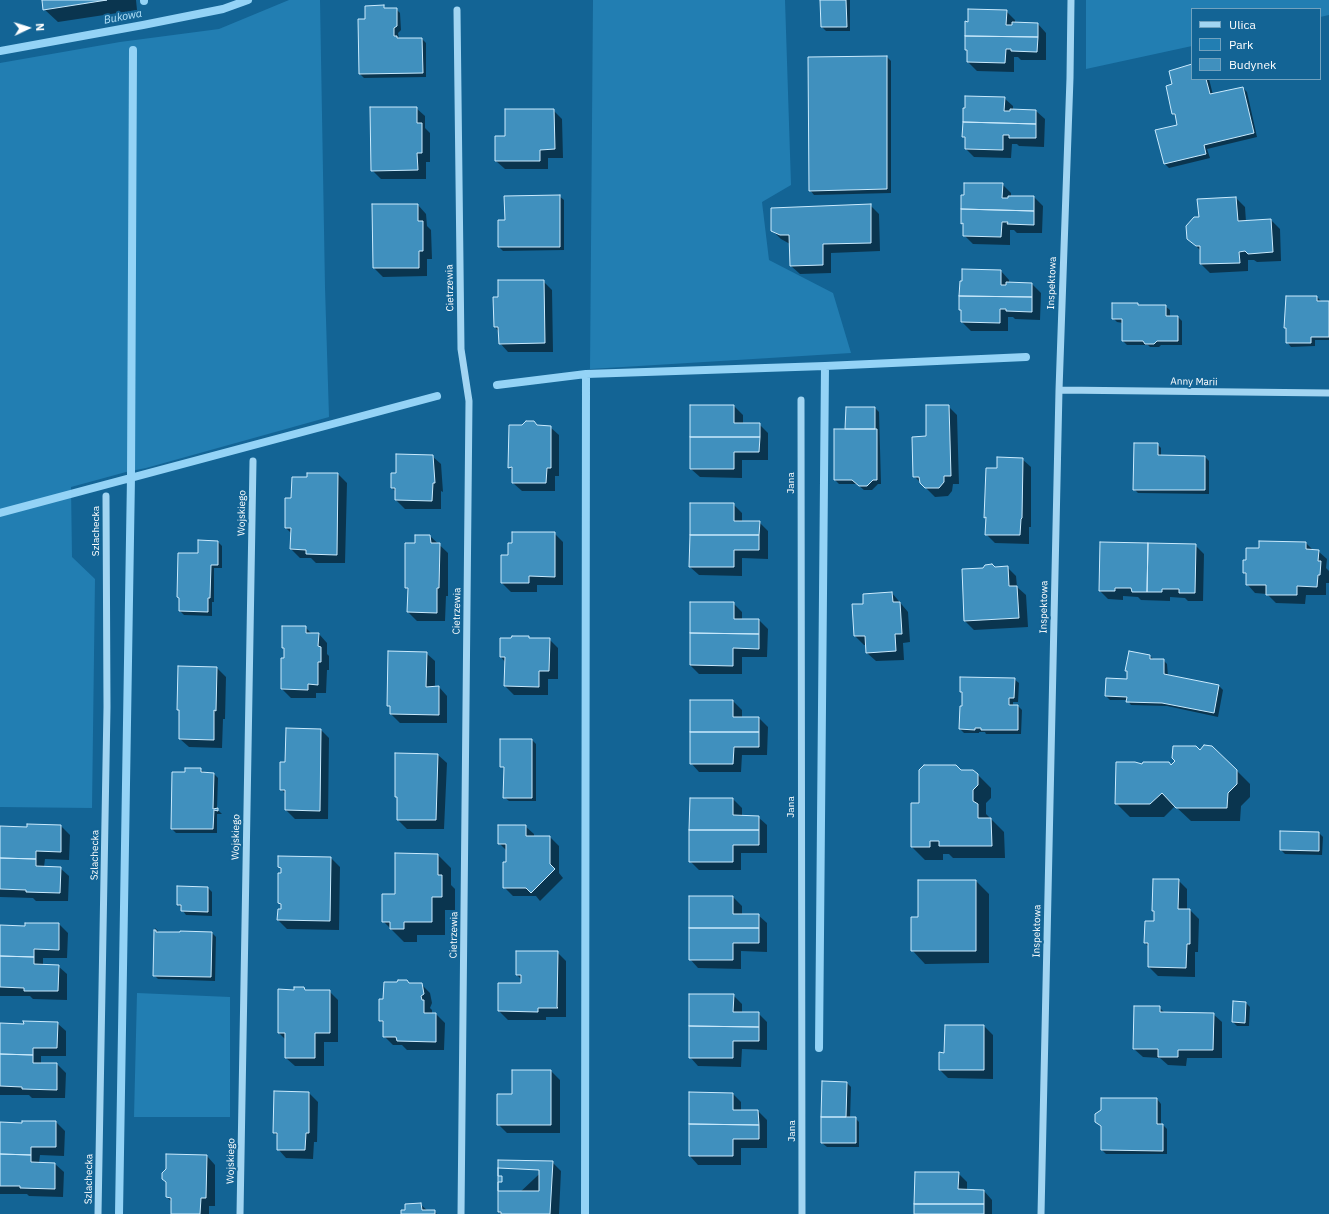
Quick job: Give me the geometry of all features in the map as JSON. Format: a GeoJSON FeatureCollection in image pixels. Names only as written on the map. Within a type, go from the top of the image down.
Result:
{"type":"FeatureCollection","features":[{"type":"Feature","properties":{"kind":"street","name":"Inspektowa"},"geometry":{"type":"LineString","coordinates":[[1041,1214],[1059,390],[1070,78],[1071,0]]}},
{"type":"Feature","properties":{"kind":"street","name":"Cietrzewia"},"geometry":{"type":"LineString","coordinates":[[456,10],[461,349],[469,400],[462,1214]]}},
{"type":"Feature","properties":{"kind":"street","name":"Anny Marii"},"geometry":{"type":"LineString","coordinates":[[1059,390],[1329,393]]}},
{"type":"Feature","properties":{"kind":"street","name":"Jana"},"geometry":{"type":"LineString","coordinates":[[801,400],[802,1214]]}},
{"type":"Feature","properties":{"kind":"street","name":"Wojskiego"},"geometry":{"type":"LineString","coordinates":[[240,1214],[253,461]]}},
{"type":"Feature","properties":{"kind":"street","name":"Szlachecka"},"geometry":{"type":"LineString","coordinates":[[98,1214],[107,707],[106,496]]}},
{"type":"Feature","properties":{"kind":"green space"},"geometry":{"type":"Polygon","coordinates":[[[289,0],[320,0],[329,417],[146,468],[71,487],[72,557],[95,579],[92,808],[0,807],[0,63],[120,42],[219,29],[289,0]]]}},
{"type":"Feature","properties":{"kind":"green space"},"geometry":{"type":"Polygon","coordinates":[[[593,0],[785,0],[791,185],[762,202],[769,260],[833,293],[851,353],[590,369],[593,0]]]}},
{"type":"Feature","properties":{"kind":"green space"},"geometry":{"type":"Polygon","coordinates":[[[1086,0],[1329,0],[1329,15],[1321,17],[1321,8],[1191,8],[1191,46],[1086,69],[1086,0]]]}},
{"type":"Feature","properties":{"kind":"green space"},"geometry":{"type":"Polygon","coordinates":[[[137,993],[230,997],[230,1117],[134,1117],[137,993]]]}},
{"type":"Feature","properties":{"kind":"building"},"geometry":{"type":"Polygon","coordinates":[[[42,0],[107,0],[43,10],[42,0]]]}},
{"type":"Feature","properties":{"kind":"building"},"geometry":{"type":"Polygon","coordinates":[[[820,0],[846,0],[847,27],[821,27],[820,0]]]}},
{"type":"Feature","properties":{"kind":"building"},"geometry":{"type":"Polygon","coordinates":[[[384,5],[384,8],[397,8],[397,26],[394,28],[394,36],[397,36],[397,38],[422,38],[423,73],[359,74],[358,19],[365,19],[365,6],[384,5]]]}},
{"type":"Feature","properties":{"kind":"building"},"geometry":{"type":"Polygon","coordinates":[[[968,9],[1007,10],[1006,25],[1012,25],[1012,22],[1038,23],[1038,37],[965,36],[965,21],[968,22],[968,9]]]}},
{"type":"Feature","properties":{"kind":"building"},"geometry":{"type":"Polygon","coordinates":[[[965,36],[1038,37],[1037,52],[1011,51],[1011,49],[1006,49],[1005,63],[967,62],[965,36]]]}},
{"type":"Feature","properties":{"kind":"building"},"geometry":{"type":"Polygon","coordinates":[[[887,56],[887,189],[809,191],[808,57],[887,56]]]}},
{"type":"Feature","properties":{"kind":"building"},"geometry":{"type":"Polygon","coordinates":[[[1191,64],[1191,80],[1206,80],[1210,94],[1243,87],[1254,133],[1204,145],[1206,154],[1164,164],[1155,130],[1177,125],[1175,114],[1172,114],[1166,86],[1172,84],[1169,71],[1191,64]]]}},
{"type":"Feature","properties":{"kind":"building"},"geometry":{"type":"Polygon","coordinates":[[[965,96],[1005,97],[1004,111],[1010,111],[1010,109],[1036,110],[1036,124],[963,122],[965,96]]]}},
{"type":"Feature","properties":{"kind":"building"},"geometry":{"type":"Polygon","coordinates":[[[370,107],[417,107],[417,123],[422,123],[422,153],[417,153],[418,170],[371,171],[370,107]]]}},
{"type":"Feature","properties":{"kind":"building"},"geometry":{"type":"Polygon","coordinates":[[[505,109],[554,109],[555,149],[540,150],[540,161],[495,161],[495,136],[505,136],[505,109]]]}},
{"type":"Feature","properties":{"kind":"building"},"geometry":{"type":"Polygon","coordinates":[[[963,122],[1036,124],[1036,138],[1009,138],[1009,135],[1003,135],[1003,150],[965,149],[965,137],[962,137],[963,122]]]}},
{"type":"Feature","properties":{"kind":"building"},"geometry":{"type":"Polygon","coordinates":[[[964,183],[1003,183],[1002,198],[1008,198],[1008,196],[1034,196],[1034,211],[961,209],[961,195],[964,195],[964,183]]]}},
{"type":"Feature","properties":{"kind":"building"},"geometry":{"type":"Polygon","coordinates":[[[560,195],[560,247],[498,247],[498,220],[505,220],[504,196],[560,195]]]}},
{"type":"Feature","properties":{"kind":"building"},"geometry":{"type":"Polygon","coordinates":[[[1236,197],[1238,221],[1271,219],[1273,252],[1248,254],[1245,251],[1239,252],[1240,263],[1200,264],[1200,246],[1196,246],[1187,239],[1186,226],[1194,217],[1199,217],[1197,199],[1236,197]]]}},
{"type":"Feature","properties":{"kind":"building"},"geometry":{"type":"Polygon","coordinates":[[[372,204],[418,204],[418,221],[423,221],[423,251],[419,251],[419,268],[373,268],[372,204]]]}},
{"type":"Feature","properties":{"kind":"building"},"geometry":{"type":"Polygon","coordinates":[[[871,204],[871,243],[823,244],[823,265],[790,266],[789,235],[780,235],[771,231],[771,208],[871,204]]]}},
{"type":"Feature","properties":{"kind":"building"},"geometry":{"type":"Polygon","coordinates":[[[961,209],[1034,211],[1034,225],[1007,224],[1008,222],[1002,222],[1001,237],[963,236],[961,209]]]}},
{"type":"Feature","properties":{"kind":"building"},"geometry":{"type":"Polygon","coordinates":[[[962,269],[1001,270],[1001,285],[1006,285],[1006,282],[1032,283],[1032,297],[959,296],[960,281],[962,281],[962,269]]]}},
{"type":"Feature","properties":{"kind":"building"},"geometry":{"type":"Polygon","coordinates":[[[498,280],[544,280],[545,343],[499,344],[498,327],[494,327],[493,297],[498,297],[498,280]]]}},
{"type":"Feature","properties":{"kind":"building"},"geometry":{"type":"Polygon","coordinates":[[[959,296],[1032,297],[1032,312],[1006,311],[1006,309],[1000,309],[1000,323],[961,322],[959,296]]]}},
{"type":"Feature","properties":{"kind":"building"},"geometry":{"type":"Polygon","coordinates":[[[1286,296],[1317,296],[1317,301],[1329,301],[1329,337],[1311,337],[1311,343],[1286,343],[1286,328],[1284,328],[1286,296]]]}},
{"type":"Feature","properties":{"kind":"building"},"geometry":{"type":"Polygon","coordinates":[[[1112,303],[1166,305],[1166,316],[1178,316],[1178,341],[1157,341],[1154,344],[1145,344],[1143,341],[1122,341],[1122,319],[1112,319],[1112,303]]]}},
{"type":"Feature","properties":{"kind":"building"},"geometry":{"type":"Polygon","coordinates":[[[690,405],[734,405],[734,423],[760,423],[760,437],[690,437],[690,405]]]}},
{"type":"Feature","properties":{"kind":"building"},"geometry":{"type":"Polygon","coordinates":[[[926,405],[949,405],[951,476],[944,476],[944,482],[939,488],[925,488],[920,483],[919,477],[913,477],[912,437],[926,436],[926,405]]]}},
{"type":"Feature","properties":{"kind":"building"},"geometry":{"type":"Polygon","coordinates":[[[846,407],[875,407],[875,429],[845,429],[846,407]]]}},
{"type":"Feature","properties":{"kind":"building"},"geometry":{"type":"Polygon","coordinates":[[[526,421],[534,421],[537,425],[551,426],[551,468],[547,468],[546,483],[512,483],[512,467],[508,468],[509,425],[522,425],[526,421]]]}},
{"type":"Feature","properties":{"kind":"building"},"geometry":{"type":"Polygon","coordinates":[[[834,429],[877,429],[877,480],[873,480],[867,486],[859,486],[852,480],[834,480],[834,429]]]}},
{"type":"Feature","properties":{"kind":"building"},"geometry":{"type":"Polygon","coordinates":[[[690,437],[760,437],[759,452],[734,452],[734,469],[690,469],[690,437]]]}},
{"type":"Feature","properties":{"kind":"building"},"geometry":{"type":"Polygon","coordinates":[[[1134,443],[1158,443],[1158,455],[1205,456],[1205,490],[1133,490],[1134,443]]]}},
{"type":"Feature","properties":{"kind":"building"},"geometry":{"type":"Polygon","coordinates":[[[396,454],[433,455],[435,483],[433,483],[432,501],[395,500],[395,488],[391,488],[391,473],[396,473],[396,454]]]}},
{"type":"Feature","properties":{"kind":"building"},"geometry":{"type":"Polygon","coordinates":[[[997,457],[1023,458],[1022,518],[1020,535],[985,535],[986,517],[984,518],[986,468],[997,468],[997,457]]]}},
{"type":"Feature","properties":{"kind":"building"},"geometry":{"type":"Polygon","coordinates":[[[307,473],[338,473],[337,555],[306,554],[306,550],[290,549],[291,528],[285,528],[285,498],[291,498],[292,477],[307,477],[307,473]]]}},
{"type":"Feature","properties":{"kind":"building"},"geometry":{"type":"Polygon","coordinates":[[[690,503],[734,503],[734,521],[760,521],[759,535],[690,535],[690,503]]]}},
{"type":"Feature","properties":{"kind":"building"},"geometry":{"type":"Polygon","coordinates":[[[512,532],[555,532],[555,577],[529,576],[529,583],[501,583],[501,555],[508,555],[508,543],[512,543],[512,532]]]}},
{"type":"Feature","properties":{"kind":"building"},"geometry":{"type":"Polygon","coordinates":[[[415,535],[430,535],[431,543],[440,543],[437,613],[407,612],[408,588],[405,588],[405,543],[415,543],[415,535]]]}},
{"type":"Feature","properties":{"kind":"building"},"geometry":{"type":"Polygon","coordinates":[[[690,535],[759,535],[759,550],[734,550],[734,567],[689,567],[690,535]]]}},
{"type":"Feature","properties":{"kind":"building"},"geometry":{"type":"Polygon","coordinates":[[[198,540],[218,541],[218,565],[211,565],[208,612],[179,611],[179,598],[177,597],[178,553],[198,553],[198,540]]]}},
{"type":"Feature","properties":{"kind":"building"},"geometry":{"type":"Polygon","coordinates":[[[1259,541],[1306,542],[1306,549],[1319,550],[1318,561],[1321,561],[1317,587],[1297,586],[1297,595],[1266,595],[1266,585],[1246,585],[1246,573],[1243,573],[1243,560],[1246,560],[1246,548],[1259,548],[1259,541]]]}},
{"type":"Feature","properties":{"kind":"building"},"geometry":{"type":"Polygon","coordinates":[[[1100,542],[1148,543],[1147,592],[1132,592],[1131,588],[1115,588],[1115,591],[1099,591],[1100,542]]]}},
{"type":"Feature","properties":{"kind":"building"},"geometry":{"type":"Polygon","coordinates":[[[1148,543],[1196,544],[1195,593],[1179,593],[1179,589],[1162,589],[1162,592],[1147,592],[1148,543]]]}},
{"type":"Feature","properties":{"kind":"building"},"geometry":{"type":"Polygon","coordinates":[[[992,564],[995,567],[1008,566],[1009,586],[1017,586],[1019,618],[964,621],[962,569],[983,568],[985,565],[992,564]]]}},
{"type":"Feature","properties":{"kind":"building"},"geometry":{"type":"Polygon","coordinates":[[[892,592],[893,602],[900,602],[902,634],[895,634],[896,651],[866,653],[865,636],[854,636],[852,604],[863,604],[863,594],[892,592]]]}},
{"type":"Feature","properties":{"kind":"building"},"geometry":{"type":"Polygon","coordinates":[[[690,602],[734,602],[734,619],[759,619],[759,634],[690,633],[690,602]]]}},
{"type":"Feature","properties":{"kind":"building"},"geometry":{"type":"Polygon","coordinates":[[[282,626],[306,626],[306,633],[319,633],[318,646],[321,647],[321,662],[318,662],[318,685],[308,684],[308,690],[281,689],[281,658],[284,658],[284,648],[282,648],[282,626]]]}},
{"type":"Feature","properties":{"kind":"building"},"geometry":{"type":"Polygon","coordinates":[[[690,633],[759,634],[759,649],[733,648],[733,666],[690,665],[690,633]]]}},
{"type":"Feature","properties":{"kind":"building"},"geometry":{"type":"Polygon","coordinates":[[[512,636],[550,638],[549,671],[539,671],[539,687],[504,686],[505,657],[500,657],[500,638],[511,638],[512,636]]]}},
{"type":"Feature","properties":{"kind":"building"},"geometry":{"type":"Polygon","coordinates":[[[388,651],[427,652],[426,687],[439,686],[439,715],[390,714],[390,706],[387,706],[388,651]]]}},
{"type":"Feature","properties":{"kind":"building"},"geometry":{"type":"Polygon","coordinates":[[[1129,651],[1150,655],[1150,659],[1164,659],[1164,674],[1219,685],[1214,713],[1162,703],[1126,702],[1127,697],[1105,696],[1106,678],[1127,679],[1127,671],[1125,671],[1129,651]]]}},
{"type":"Feature","properties":{"kind":"building"},"geometry":{"type":"Polygon","coordinates":[[[178,666],[217,667],[216,711],[214,710],[214,740],[179,739],[179,710],[177,710],[178,666]]]}},
{"type":"Feature","properties":{"kind":"building"},"geometry":{"type":"Polygon","coordinates":[[[960,677],[1015,678],[1014,698],[1009,698],[1009,705],[1018,705],[1018,730],[981,730],[981,728],[975,728],[975,730],[959,729],[960,706],[962,706],[960,677]]]}},
{"type":"Feature","properties":{"kind":"building"},"geometry":{"type":"Polygon","coordinates":[[[690,700],[733,700],[733,717],[759,717],[759,732],[690,732],[690,700]]]}},
{"type":"Feature","properties":{"kind":"building"},"geometry":{"type":"Polygon","coordinates":[[[286,728],[321,729],[320,811],[285,810],[285,790],[280,790],[280,762],[285,762],[286,728]]]}},
{"type":"Feature","properties":{"kind":"building"},"geometry":{"type":"Polygon","coordinates":[[[690,732],[759,732],[759,747],[734,747],[733,764],[690,764],[690,732]]]}},
{"type":"Feature","properties":{"kind":"building"},"geometry":{"type":"Polygon","coordinates":[[[500,739],[532,739],[532,798],[503,798],[504,767],[500,767],[500,739]]]}},
{"type":"Feature","properties":{"kind":"building"},"geometry":{"type":"Polygon","coordinates":[[[1204,745],[1212,746],[1237,770],[1237,784],[1228,793],[1227,808],[1176,808],[1162,793],[1150,804],[1115,804],[1116,762],[1135,762],[1142,764],[1143,762],[1169,762],[1171,765],[1175,761],[1172,758],[1173,746],[1196,746],[1200,750],[1204,745]]]}},
{"type":"Feature","properties":{"kind":"building"},"geometry":{"type":"Polygon","coordinates":[[[395,753],[438,754],[436,820],[397,820],[397,797],[395,797],[395,753]]]}},
{"type":"Feature","properties":{"kind":"building"},"geometry":{"type":"Polygon","coordinates":[[[924,765],[956,765],[961,770],[973,770],[978,774],[978,785],[973,790],[973,801],[978,804],[978,818],[991,818],[992,846],[939,846],[939,841],[930,841],[930,847],[911,847],[911,803],[919,803],[919,770],[924,765]]]}},
{"type":"Feature","properties":{"kind":"building"},"geometry":{"type":"Polygon","coordinates":[[[185,768],[201,768],[201,772],[214,773],[213,809],[218,808],[218,811],[214,810],[213,829],[171,829],[172,772],[185,772],[185,768]]]}},
{"type":"Feature","properties":{"kind":"building"},"geometry":{"type":"Polygon","coordinates":[[[690,798],[733,798],[733,815],[759,816],[759,830],[689,830],[690,798]]]}},
{"type":"Feature","properties":{"kind":"building"},"geometry":{"type":"Polygon","coordinates":[[[27,824],[61,825],[61,852],[36,851],[36,859],[0,858],[0,826],[27,827],[27,824]]]}},
{"type":"Feature","properties":{"kind":"building"},"geometry":{"type":"Polygon","coordinates":[[[498,825],[526,825],[526,836],[550,836],[550,864],[555,869],[531,893],[526,888],[503,888],[503,862],[506,862],[506,844],[498,844],[498,825]]]}},
{"type":"Feature","properties":{"kind":"building"},"geometry":{"type":"Polygon","coordinates":[[[689,830],[759,830],[759,845],[733,845],[733,862],[689,862],[689,830]]]}},
{"type":"Feature","properties":{"kind":"building"},"geometry":{"type":"Polygon","coordinates":[[[1280,831],[1319,832],[1319,851],[1280,850],[1280,831]]]}},
{"type":"Feature","properties":{"kind":"building"},"geometry":{"type":"Polygon","coordinates":[[[395,853],[438,854],[438,875],[442,875],[442,897],[432,897],[432,922],[404,922],[404,929],[390,929],[390,922],[382,922],[382,894],[395,894],[395,853]]]}},
{"type":"Feature","properties":{"kind":"building"},"geometry":{"type":"Polygon","coordinates":[[[278,856],[331,857],[330,921],[277,920],[278,909],[281,909],[281,904],[278,903],[278,873],[281,873],[281,868],[278,867],[278,856]]]}},
{"type":"Feature","properties":{"kind":"building"},"geometry":{"type":"Polygon","coordinates":[[[0,858],[36,859],[36,866],[61,867],[60,893],[26,892],[26,890],[0,889],[0,858]]]}},
{"type":"Feature","properties":{"kind":"building"},"geometry":{"type":"Polygon","coordinates":[[[1153,879],[1179,879],[1178,909],[1190,909],[1190,944],[1187,944],[1186,968],[1148,967],[1148,943],[1144,943],[1145,921],[1154,921],[1154,911],[1152,911],[1153,879]]]}},
{"type":"Feature","properties":{"kind":"building"},"geometry":{"type":"Polygon","coordinates":[[[918,880],[976,880],[976,951],[911,951],[911,917],[918,917],[918,880]]]}},
{"type":"Feature","properties":{"kind":"building"},"geometry":{"type":"Polygon","coordinates":[[[177,886],[208,887],[208,912],[181,911],[181,905],[177,905],[177,886]]]}},
{"type":"Feature","properties":{"kind":"building"},"geometry":{"type":"Polygon","coordinates":[[[689,896],[733,896],[733,914],[759,914],[759,928],[689,928],[689,896]]]}},
{"type":"Feature","properties":{"kind":"building"},"geometry":{"type":"Polygon","coordinates":[[[25,923],[59,923],[59,950],[34,949],[34,957],[0,956],[0,925],[25,926],[25,923]]]}},
{"type":"Feature","properties":{"kind":"building"},"geometry":{"type":"Polygon","coordinates":[[[689,928],[759,928],[759,943],[733,943],[733,960],[689,960],[689,928]]]}},
{"type":"Feature","properties":{"kind":"building"},"geometry":{"type":"Polygon","coordinates":[[[154,930],[156,930],[156,932],[212,932],[211,977],[153,976],[154,930]]]}},
{"type":"Feature","properties":{"kind":"building"},"geometry":{"type":"Polygon","coordinates":[[[516,951],[558,951],[558,1008],[538,1008],[538,1012],[498,1011],[498,983],[521,983],[521,975],[516,975],[516,951]]]}},
{"type":"Feature","properties":{"kind":"building"},"geometry":{"type":"Polygon","coordinates":[[[0,956],[34,957],[34,964],[59,965],[58,991],[24,991],[24,988],[0,987],[0,956]]]}},
{"type":"Feature","properties":{"kind":"building"},"geometry":{"type":"Polygon","coordinates":[[[398,980],[407,980],[409,983],[422,983],[424,994],[421,996],[422,1000],[424,1000],[424,1013],[436,1013],[436,1042],[397,1041],[396,1037],[383,1037],[383,1021],[379,1021],[379,999],[383,999],[384,982],[397,982],[398,980]]]}},
{"type":"Feature","properties":{"kind":"building"},"geometry":{"type":"Polygon","coordinates":[[[294,987],[304,987],[305,990],[330,990],[330,1033],[315,1033],[315,1058],[285,1058],[285,1033],[278,1033],[278,989],[294,990],[294,987]]]}},
{"type":"Feature","properties":{"kind":"building"},"geometry":{"type":"Polygon","coordinates":[[[689,994],[734,994],[733,1012],[759,1012],[759,1027],[689,1026],[689,994]]]}},
{"type":"Feature","properties":{"kind":"building"},"geometry":{"type":"Polygon","coordinates":[[[1233,1001],[1246,1002],[1245,1023],[1232,1022],[1233,1001]]]}},
{"type":"Feature","properties":{"kind":"building"},"geometry":{"type":"Polygon","coordinates":[[[1134,1006],[1160,1006],[1160,1012],[1214,1013],[1213,1050],[1178,1050],[1178,1057],[1158,1057],[1158,1049],[1133,1049],[1134,1006]]]}},
{"type":"Feature","properties":{"kind":"building"},"geometry":{"type":"Polygon","coordinates":[[[23,1021],[58,1022],[57,1048],[33,1048],[33,1055],[0,1054],[0,1023],[24,1024],[23,1021]]]}},
{"type":"Feature","properties":{"kind":"building"},"geometry":{"type":"Polygon","coordinates":[[[945,1025],[984,1025],[984,1070],[939,1070],[939,1052],[944,1053],[945,1025]]]}},
{"type":"Feature","properties":{"kind":"building"},"geometry":{"type":"Polygon","coordinates":[[[689,1026],[759,1027],[759,1041],[733,1041],[733,1058],[689,1058],[689,1026]]]}},
{"type":"Feature","properties":{"kind":"building"},"geometry":{"type":"Polygon","coordinates":[[[0,1054],[33,1055],[33,1063],[57,1063],[57,1090],[22,1089],[22,1087],[0,1086],[0,1054]]]}},
{"type":"Feature","properties":{"kind":"building"},"geometry":{"type":"Polygon","coordinates":[[[512,1070],[551,1070],[551,1125],[497,1125],[497,1094],[512,1094],[512,1070]]]}},
{"type":"Feature","properties":{"kind":"building"},"geometry":{"type":"Polygon","coordinates":[[[822,1081],[847,1082],[846,1117],[821,1117],[822,1081]]]}},
{"type":"Feature","properties":{"kind":"building"},"geometry":{"type":"Polygon","coordinates":[[[274,1091],[309,1092],[309,1133],[306,1133],[305,1150],[277,1150],[277,1133],[273,1133],[274,1091]]]}},
{"type":"Feature","properties":{"kind":"building"},"geometry":{"type":"Polygon","coordinates":[[[689,1092],[733,1093],[733,1110],[758,1110],[759,1125],[689,1124],[689,1092]]]}},
{"type":"Feature","properties":{"kind":"building"},"geometry":{"type":"Polygon","coordinates":[[[1101,1098],[1157,1098],[1157,1124],[1163,1124],[1163,1151],[1101,1150],[1101,1126],[1095,1122],[1095,1114],[1101,1110],[1101,1098]]]}},
{"type":"Feature","properties":{"kind":"building"},"geometry":{"type":"Polygon","coordinates":[[[821,1117],[856,1117],[856,1143],[821,1143],[821,1117]]]}},
{"type":"Feature","properties":{"kind":"building"},"geometry":{"type":"Polygon","coordinates":[[[22,1121],[56,1121],[56,1147],[31,1147],[31,1155],[0,1154],[0,1122],[22,1123],[22,1121]]]}},
{"type":"Feature","properties":{"kind":"building"},"geometry":{"type":"Polygon","coordinates":[[[689,1124],[759,1125],[759,1139],[733,1139],[733,1156],[689,1156],[689,1124]]]}},
{"type":"Feature","properties":{"kind":"building"},"geometry":{"type":"Polygon","coordinates":[[[0,1154],[31,1155],[31,1162],[55,1163],[55,1189],[0,1186],[0,1154]]]}},
{"type":"Feature","properties":{"kind":"building"},"geometry":{"type":"Polygon","coordinates":[[[166,1154],[207,1155],[206,1198],[201,1198],[200,1214],[171,1214],[171,1198],[166,1197],[166,1182],[162,1179],[162,1173],[166,1169],[166,1154]]]}},
{"type":"Feature","properties":{"kind":"building"},"geometry":{"type":"Polygon","coordinates":[[[498,1160],[553,1161],[550,1214],[501,1214],[501,1212],[498,1212],[498,1182],[502,1182],[502,1176],[498,1176],[498,1160]]]}},
{"type":"Feature","properties":{"kind":"building"},"geometry":{"type":"Polygon","coordinates":[[[498,1168],[539,1170],[539,1191],[498,1191],[498,1168]]]}},
{"type":"Feature","properties":{"kind":"building"},"geometry":{"type":"Polygon","coordinates":[[[915,1172],[959,1172],[958,1189],[984,1190],[984,1204],[914,1204],[915,1172]]]}},
{"type":"Feature","properties":{"kind":"building"},"geometry":{"type":"Polygon","coordinates":[[[421,1203],[422,1210],[435,1210],[435,1214],[401,1214],[401,1210],[405,1210],[405,1204],[421,1203]]]}},
{"type":"Feature","properties":{"kind":"building"},"geometry":{"type":"Polygon","coordinates":[[[914,1204],[984,1204],[984,1214],[914,1214],[914,1204]]]}},
{"type":"Feature","properties":{"kind":"waterway","name":"Bukowa"},"geometry":{"type":"LineString","coordinates":[[0,51],[223,9],[248,0]]}},
{"type":"Feature","properties":{"kind":"waterway"},"geometry":{"type":"LineString","coordinates":[[119,1214],[131,477],[133,50]]}},
{"type":"Feature","properties":{"kind":"waterway"},"geometry":{"type":"LineString","coordinates":[[497,385],[586,374],[825,366],[1026,357]]}},
{"type":"Feature","properties":{"kind":"waterway"},"geometry":{"type":"LineString","coordinates":[[819,1048],[825,366]]}},
{"type":"Feature","properties":{"kind":"waterway"},"geometry":{"type":"LineString","coordinates":[[585,1214],[586,374]]}},
{"type":"Feature","properties":{"kind":"waterway"},"geometry":{"type":"LineString","coordinates":[[0,513],[437,396]]}}]}
